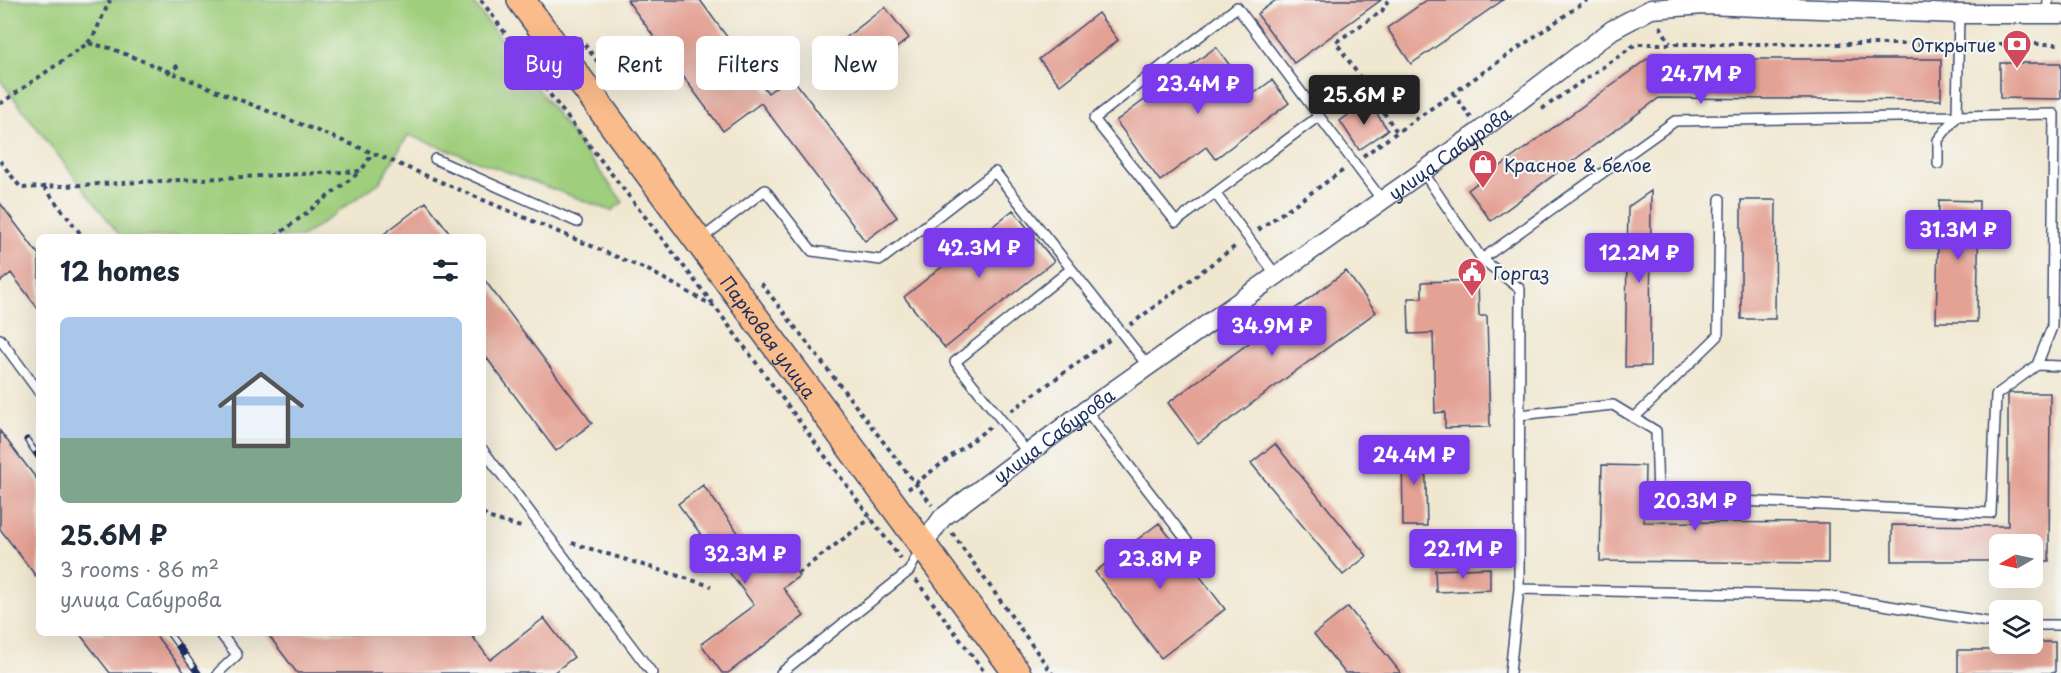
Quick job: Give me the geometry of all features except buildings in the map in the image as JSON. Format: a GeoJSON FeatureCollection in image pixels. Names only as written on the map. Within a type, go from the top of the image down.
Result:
{"type":"FeatureCollection","features":[{"type":"Feature","properties":{"kind":"main road","name":"Парковая улица"},"geometry":{"type":"LineString","coordinates":[[521,0],[698,241],[880,511],[923,545],[1017,673]]}},
{"type":"Feature","properties":{"kind":"street","name":"улица Сабурова"},"geometry":{"type":"LineString","coordinates":[[923,545],[942,518],[1086,410],[1423,172],[1612,30],[1653,4],[1959,14],[2052,9]]}},
{"type":"Feature","properties":{"kind":"lane"},"geometry":{"type":"LineString","coordinates":[[1319,116],[1176,222],[1094,119],[1237,7],[1354,162],[1382,200]]}},
{"type":"Feature","properties":{"kind":"lane"},"geometry":{"type":"LineString","coordinates":[[1938,164],[1938,140],[1957,116],[1959,14]]}},
{"type":"Feature","properties":{"kind":"lane"},"geometry":{"type":"LineString","coordinates":[[1482,259],[1675,121],[2054,114],[2052,327],[2037,365],[1996,394],[1991,513],[1658,497],[1656,431],[1613,405],[1519,415]]}},
{"type":"Feature","properties":{"kind":"lane"},"geometry":{"type":"LineString","coordinates":[[435,159],[577,222]]}},
{"type":"Feature","properties":{"kind":"lane"},"geometry":{"type":"LineString","coordinates":[[698,241],[765,190],[812,252],[880,260],[994,172],[1147,365]]}},
{"type":"Feature","properties":{"kind":"lane"},"geometry":{"type":"LineString","coordinates":[[1423,172],[1482,259],[1520,289],[1519,589],[1510,673]]}},
{"type":"Feature","properties":{"kind":"lane"},"geometry":{"type":"LineString","coordinates":[[1215,193],[1276,275]]}},
{"type":"Feature","properties":{"kind":"lane"},"geometry":{"type":"LineString","coordinates":[[1634,418],[1718,336],[1720,199]]}},
{"type":"Feature","properties":{"kind":"lane"},"geometry":{"type":"LineString","coordinates":[[1028,453],[955,362],[1071,269]]}},
{"type":"Feature","properties":{"kind":"lane"},"geometry":{"type":"LineString","coordinates":[[0,339],[36,388]]}},
{"type":"Feature","properties":{"kind":"lane"},"geometry":{"type":"LineString","coordinates":[[2037,365],[2061,366]]}},
{"type":"Feature","properties":{"kind":"lane"},"geometry":{"type":"LineString","coordinates":[[1086,410],[1205,564]]}},
{"type":"Feature","properties":{"kind":"lane"},"geometry":{"type":"LineString","coordinates":[[486,454],[652,673]]}},
{"type":"Feature","properties":{"kind":"lane"},"geometry":{"type":"LineString","coordinates":[[781,673],[909,571],[923,545]]}},
{"type":"Feature","properties":{"kind":"lane"},"geometry":{"type":"LineString","coordinates":[[1519,589],[1828,596],[1989,622]]}},
{"type":"Feature","properties":{"kind":"lane"},"geometry":{"type":"LineString","coordinates":[[2043,625],[2061,626]]}},
{"type":"Feature","properties":{"kind":"lane"},"geometry":{"type":"LineString","coordinates":[[222,636],[237,655],[222,672]]}},
{"type":"Feature","properties":{"kind":"path"},"geometry":{"type":"LineString","coordinates":[[0,104],[88,43],[110,0]]}},
{"type":"Feature","properties":{"kind":"path"},"geometry":{"type":"LineString","coordinates":[[481,0],[554,100],[715,307],[880,511],[909,571],[985,673]]}},
{"type":"Feature","properties":{"kind":"path"},"geometry":{"type":"LineString","coordinates":[[1388,0],[1382,11],[1336,42],[1397,132]]}},
{"type":"Feature","properties":{"kind":"path"},"geometry":{"type":"LineString","coordinates":[[798,573],[1002,418],[1247,238],[1587,0]]}},
{"type":"Feature","properties":{"kind":"path"},"geometry":{"type":"LineString","coordinates":[[572,27],[620,93]]}},
{"type":"Feature","properties":{"kind":"path"},"geometry":{"type":"LineString","coordinates":[[88,43],[110,48],[167,73],[373,153],[650,271],[715,307]]}},
{"type":"Feature","properties":{"kind":"path"},"geometry":{"type":"LineString","coordinates":[[1539,111],[1636,44],[2061,44]]}},
{"type":"Feature","properties":{"kind":"path"},"geometry":{"type":"LineString","coordinates":[[167,73],[179,64]]}},
{"type":"Feature","properties":{"kind":"path"},"geometry":{"type":"LineString","coordinates":[[279,234],[362,171],[373,153]]}},
{"type":"Feature","properties":{"kind":"path"},"geometry":{"type":"LineString","coordinates":[[0,161],[21,188],[362,171]]}},
{"type":"Feature","properties":{"kind":"path"},"geometry":{"type":"LineString","coordinates":[[44,187],[81,234]]}},
{"type":"Feature","properties":{"kind":"path"},"geometry":{"type":"LineString","coordinates":[[759,281],[942,518],[1053,673]]}},
{"type":"Feature","properties":{"kind":"path"},"geometry":{"type":"LineString","coordinates":[[486,516],[711,586]]}},
{"type":"Feature","properties":{"kind":"green space"},"geometry":{"type":"Polygon","coordinates":[[[0,0],[471,0],[504,44],[504,90],[539,90],[623,202],[611,211],[408,135],[380,182],[306,234],[119,234],[0,80],[0,0]]]}},
{"type":"Feature","properties":{"kind":"railway"},"geometry":{"type":"LineString","coordinates":[[27,440],[36,453]]}},
{"type":"Feature","properties":{"kind":"railway"},"geometry":{"type":"LineString","coordinates":[[171,636],[198,673]]}},
{"type":"Feature","properties":{"kind":"place","name":"Открытие"},"geometry":{"type":"Point","coordinates":[2017,70]}},
{"type":"Feature","properties":{"kind":"place","name":"Красное & белое"},"geometry":{"type":"Point","coordinates":[1483,190]}},
{"type":"Feature","properties":{"kind":"place","name":"Горгаз"},"geometry":{"type":"Point","coordinates":[1472,298]}}]}
